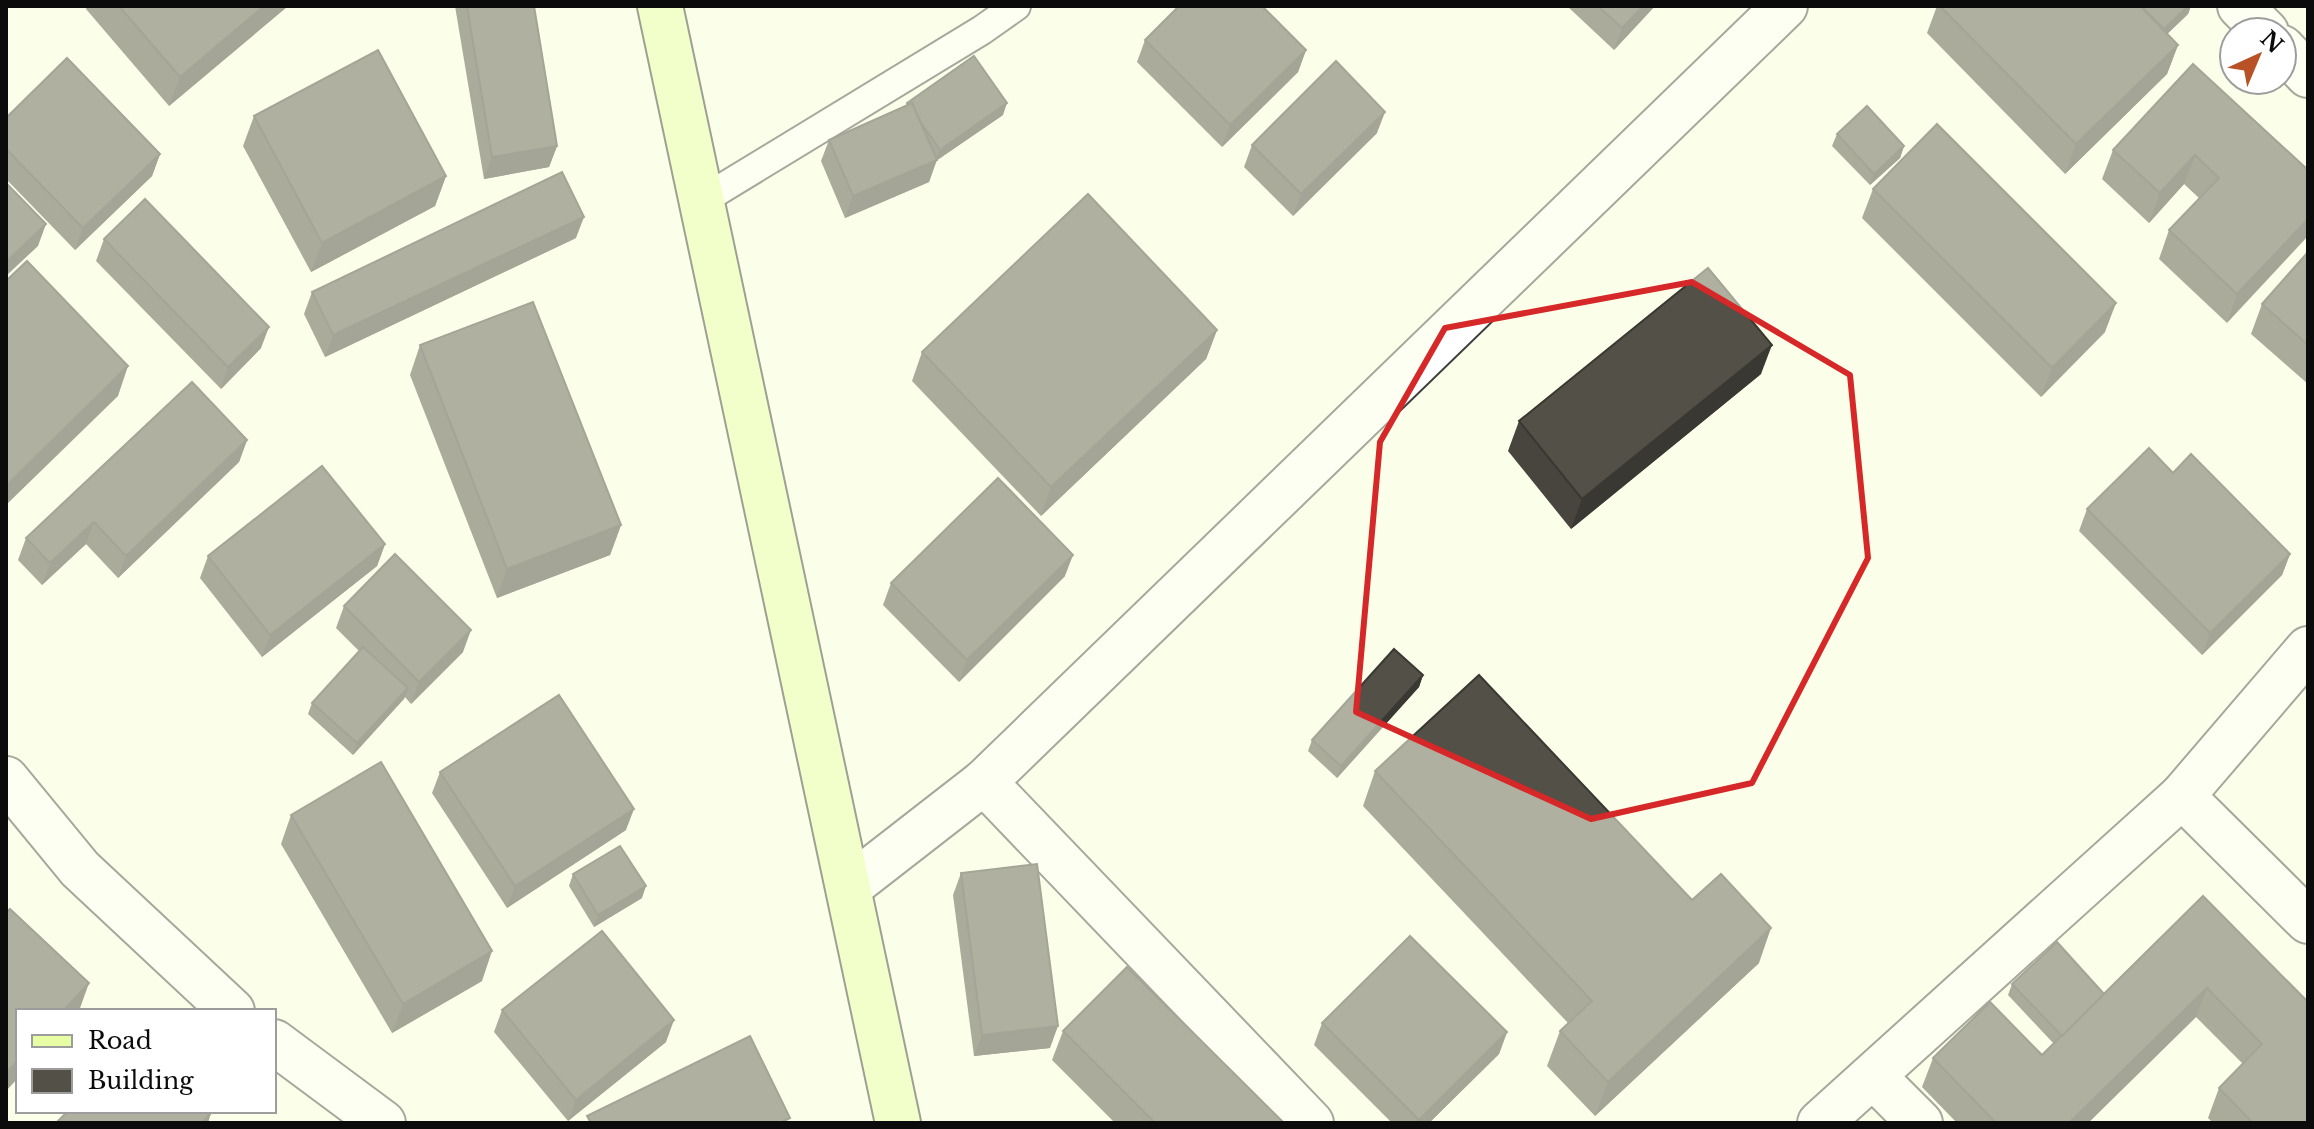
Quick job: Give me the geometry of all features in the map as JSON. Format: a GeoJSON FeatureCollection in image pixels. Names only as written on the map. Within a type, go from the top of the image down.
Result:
{"type":"FeatureCollection","features":[{"type":"Feature","properties":{"kind":"street"},"geometry":{"type":"LineString","coordinates":[[660,6],[898,1123]]}},
{"type":"Feature","properties":{"kind":"street"},"geometry":{"type":"LineString","coordinates":[[849,887],[984,782],[1785,6]]}},
{"type":"Feature","properties":{"kind":"street"},"geometry":{"type":"LineString","coordinates":[[1820,1123],[2182,796],[2308,649]]}},
{"type":"Feature","properties":{"kind":"street"},"geometry":{"type":"LineString","coordinates":[[6,779],[80,869],[230,1009]]}},
{"type":"Feature","properties":{"kind":"street"},"geometry":{"type":"LineString","coordinates":[[984,782],[1311,1123]]}},
{"type":"Feature","properties":{"kind":"street"},"geometry":{"type":"LineString","coordinates":[[2182,796],[2308,921]]}},
{"type":"Feature","properties":{"kind":"street"},"geometry":{"type":"LineString","coordinates":[[276,1043],[383,1123]]}},
{"type":"Feature","properties":{"kind":"street"},"geometry":{"type":"LineString","coordinates":[[1873,1076],[1920,1123]]}},
{"type":"Feature","properties":{"kind":"lane"},"geometry":{"type":"LineString","coordinates":[[701,201],[982,30],[1016,6]]}},
{"type":"Feature","properties":{"kind":"highlighted area"},"geometry":{"type":"Polygon","coordinates":[[[1692,282],[1850,375],[1868,558],[1752,783],[1591,819],[1356,712],[1380,442],[1445,328],[1692,282]]]}},
{"type":"Feature","properties":{"kind":"building"},"geometry":{"type":"Polygon","coordinates":[[[119,6],[264,6],[180,77],[119,6]]]}},
{"type":"Feature","properties":{"kind":"building"},"geometry":{"type":"Polygon","coordinates":[[[467,6],[534,6],[557,146],[492,157],[467,6]]]}},
{"type":"Feature","properties":{"kind":"building"},"geometry":{"type":"Polygon","coordinates":[[[1179,6],[1262,6],[1306,50],[1230,125],[1145,40],[1179,6]]]}},
{"type":"Feature","properties":{"kind":"building"},"geometry":{"type":"Polygon","coordinates":[[[1598,6],[1643,6],[1622,28],[1598,6]]]}},
{"type":"Feature","properties":{"kind":"building"},"geometry":{"type":"Polygon","coordinates":[[[1940,6],[2140,6],[2178,45],[2076,144],[1940,6]]]}},
{"type":"Feature","properties":{"kind":"building"},"geometry":{"type":"Polygon","coordinates":[[[2141,6],[2188,6],[2164,29],[2141,6]]]}},
{"type":"Feature","properties":{"kind":"building"},"geometry":{"type":"Polygon","coordinates":[[[378,50],[446,176],[322,243],[254,116],[378,50]]]}},
{"type":"Feature","properties":{"kind":"building"},"geometry":{"type":"Polygon","coordinates":[[[974,56],[1007,103],[940,150],[912,103],[907,103],[974,56]]]}},
{"type":"Feature","properties":{"kind":"building"},"geometry":{"type":"Polygon","coordinates":[[[67,58],[160,154],[83,228],[6,149],[6,118],[67,58]]]}},
{"type":"Feature","properties":{"kind":"building"},"geometry":{"type":"Polygon","coordinates":[[[1336,61],[1385,112],[1301,194],[1252,145],[1336,61]]]}},
{"type":"Feature","properties":{"kind":"building"},"geometry":{"type":"Polygon","coordinates":[[[2193,64],[2218,87],[2218,96],[2228,96],[2308,170],[2308,219],[2237,294],[2169,230],[2219,178],[2195,155],[2160,193],[2113,150],[2193,64]]]}},
{"type":"Feature","properties":{"kind":"building"},"geometry":{"type":"Polygon","coordinates":[[[912,103],[937,160],[853,196],[829,140],[912,103]]]}},
{"type":"Feature","properties":{"kind":"building"},"geometry":{"type":"Polygon","coordinates":[[[1867,106],[1904,146],[1874,174],[1837,134],[1867,106]]]}},
{"type":"Feature","properties":{"kind":"building"},"geometry":{"type":"Polygon","coordinates":[[[1937,124],[2116,303],[2052,368],[1873,189],[1937,124]]]}},
{"type":"Feature","properties":{"kind":"building"},"geometry":{"type":"Polygon","coordinates":[[[562,172],[584,217],[333,335],[312,292],[562,172]]]}},
{"type":"Feature","properties":{"kind":"building"},"geometry":{"type":"Polygon","coordinates":[[[6,183],[46,224],[6,262],[6,183]]]}},
{"type":"Feature","properties":{"kind":"building"},"geometry":{"type":"Polygon","coordinates":[[[1088,194],[1217,330],[1051,487],[922,352],[1088,194]]]}},
{"type":"Feature","properties":{"kind":"building"},"geometry":{"type":"Polygon","coordinates":[[[145,199],[269,327],[228,367],[104,239],[145,199]]]}},
{"type":"Feature","properties":{"kind":"building"},"geometry":{"type":"Polygon","coordinates":[[[2308,252],[2308,345],[2262,304],[2308,252]]]}},
{"type":"Feature","properties":{"kind":"building"},"geometry":{"type":"Polygon","coordinates":[[[27,261],[128,366],[6,486],[6,281],[27,261]]]}},
{"type":"Feature","properties":{"kind":"building"},"geometry":{"type":"Polygon","coordinates":[[[1708,268],[1772,345],[1582,499],[1519,421],[1708,268]]]}},
{"type":"Feature","properties":{"kind":"building"},"geometry":{"type":"Polygon","coordinates":[[[533,302],[621,525],[507,569],[420,345],[533,302]]]}},
{"type":"Feature","properties":{"kind":"building"},"geometry":{"type":"Polygon","coordinates":[[[192,382],[247,440],[126,556],[94,522],[50,563],[26,538],[192,382]]]}},
{"type":"Feature","properties":{"kind":"building"},"geometry":{"type":"Polygon","coordinates":[[[2149,448],[2173,473],[2191,454],[2290,554],[2210,633],[2087,509],[2149,448]]]}},
{"type":"Feature","properties":{"kind":"building"},"geometry":{"type":"Polygon","coordinates":[[[322,466],[385,544],[270,635],[208,556],[322,466]]]}},
{"type":"Feature","properties":{"kind":"building"},"geometry":{"type":"Polygon","coordinates":[[[998,478],[1073,555],[967,660],[891,583],[998,478]]]}},
{"type":"Feature","properties":{"kind":"building"},"geometry":{"type":"Polygon","coordinates":[[[395,554],[471,630],[419,682],[344,606],[395,554]]]}},
{"type":"Feature","properties":{"kind":"building"},"geometry":{"type":"Polygon","coordinates":[[[363,647],[408,688],[357,743],[312,703],[363,647]]]}},
{"type":"Feature","properties":{"kind":"building"},"geometry":{"type":"Polygon","coordinates":[[[1394,649],[1423,675],[1341,766],[1312,740],[1394,649]]]}},
{"type":"Feature","properties":{"kind":"building"},"geometry":{"type":"Polygon","coordinates":[[[1479,675],[1692,900],[1721,874],[1771,928],[1608,1082],[1560,1031],[1592,1001],[1375,771],[1479,675]]]}},
{"type":"Feature","properties":{"kind":"building"},"geometry":{"type":"Polygon","coordinates":[[[559,695],[634,809],[515,886],[440,772],[559,695]]]}},
{"type":"Feature","properties":{"kind":"building"},"geometry":{"type":"Polygon","coordinates":[[[381,762],[492,951],[403,1004],[291,815],[381,762]]]}},
{"type":"Feature","properties":{"kind":"building"},"geometry":{"type":"Polygon","coordinates":[[[620,846],[646,886],[598,915],[573,874],[620,846]]]}},
{"type":"Feature","properties":{"kind":"building"},"geometry":{"type":"Polygon","coordinates":[[[1037,864],[1058,1026],[982,1035],[961,873],[1037,864]]]}},
{"type":"Feature","properties":{"kind":"building"},"geometry":{"type":"Polygon","coordinates":[[[2203,896],[2308,1002],[2308,1123],[2253,1123],[2219,1088],[2262,1044],[2207,988],[2069,1123],[1996,1123],[1933,1058],[1990,1002],[2042,1055],[2203,896]]]}},
{"type":"Feature","properties":{"kind":"building"},"geometry":{"type":"Polygon","coordinates":[[[10,909],[89,983],[65,1009],[16,1009],[16,1062],[6,1073],[6,913],[10,909]]]}},
{"type":"Feature","properties":{"kind":"building"},"geometry":{"type":"Polygon","coordinates":[[[602,931],[674,1020],[576,1100],[502,1010],[602,931]]]}},
{"type":"Feature","properties":{"kind":"building"},"geometry":{"type":"Polygon","coordinates":[[[1410,936],[1507,1032],[1419,1120],[1322,1023],[1410,936]]]}},
{"type":"Feature","properties":{"kind":"building"},"geometry":{"type":"Polygon","coordinates":[[[2057,942],[2104,994],[2062,1036],[2012,984],[2057,942]]]}},
{"type":"Feature","properties":{"kind":"building"},"geometry":{"type":"Polygon","coordinates":[[[1127,967],[1284,1123],[1155,1123],[1063,1031],[1127,967]]]}},
{"type":"Feature","properties":{"kind":"building"},"geometry":{"type":"Polygon","coordinates":[[[750,1036],[790,1118],[780,1123],[591,1123],[587,1116],[750,1036]]]}},
{"type":"Feature","properties":{"kind":"building"},"geometry":{"type":"Polygon","coordinates":[[[66,1113],[211,1113],[202,1123],[56,1123],[66,1113]]]}}]}
